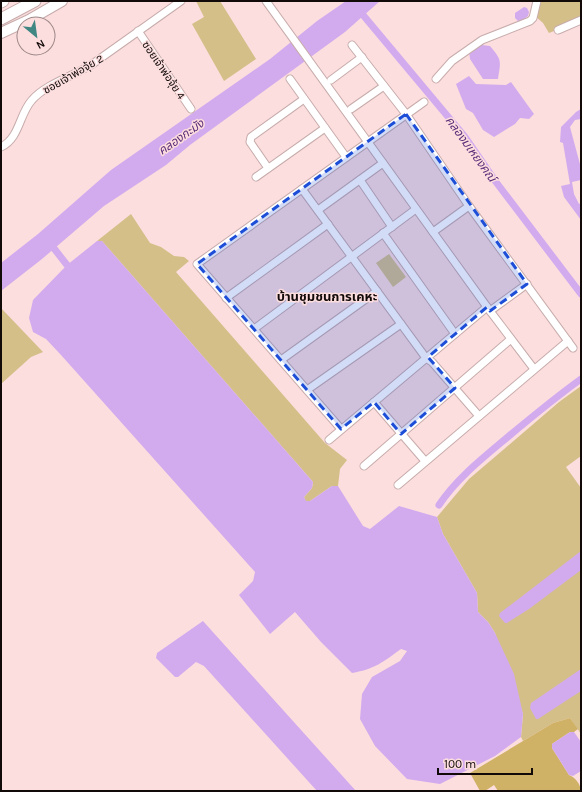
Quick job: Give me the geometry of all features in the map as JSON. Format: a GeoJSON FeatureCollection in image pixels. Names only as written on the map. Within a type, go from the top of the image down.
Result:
{"type":"FeatureCollection","features":[{"type":"Feature","properties":{"kind":"main road"},"geometry":{"type":"LineString","coordinates":[[1,19],[35,1]]}},
{"type":"Feature","properties":{"kind":"main road"},"geometry":{"type":"LineString","coordinates":[[1,33],[36,16],[62,1]]}},
{"type":"Feature","properties":{"kind":"street","name":"ซอยเจ้าพ่อจุ้ย 2"},"geometry":{"type":"LineString","coordinates":[[1,147],[11,140],[25,110],[39,93],[51,85],[76,74],[91,65],[182,1]]}},
{"type":"Feature","properties":{"kind":"street"},"geometry":{"type":"LineString","coordinates":[[266,1],[488,309],[534,369]]}},
{"type":"Feature","properties":{"kind":"street"},"geometry":{"type":"LineString","coordinates":[[436,78],[452,61],[482,40],[530,21],[533,18],[538,1]]}},
{"type":"Feature","properties":{"kind":"street"},"geometry":{"type":"LineString","coordinates":[[558,30],[581,20]]}},
{"type":"Feature","properties":{"kind":"street","name":"ซอยเจ้าพ่อจุ้ย 4"},"geometry":{"type":"LineString","coordinates":[[138,31],[191,110]]}},
{"type":"Feature","properties":{"kind":"street"},"geometry":{"type":"LineString","coordinates":[[352,45],[406,114],[470,206],[573,348]]}},
{"type":"Feature","properties":{"kind":"street"},"geometry":{"type":"LineString","coordinates":[[331,80],[362,57]]}},
{"type":"Feature","properties":{"kind":"street"},"geometry":{"type":"LineString","coordinates":[[290,78],[346,158]]}},
{"type":"Feature","properties":{"kind":"street"},"geometry":{"type":"LineString","coordinates":[[351,109],[384,86]]}},
{"type":"Feature","properties":{"kind":"street"},"geometry":{"type":"LineString","coordinates":[[268,168],[250,142],[251,137],[304,99]]}},
{"type":"Feature","properties":{"kind":"street"},"geometry":{"type":"LineString","coordinates":[[342,430],[197,264],[424,102]]}},
{"type":"Feature","properties":{"kind":"street"},"geometry":{"type":"LineString","coordinates":[[256,177],[325,128]]}},
{"type":"Feature","properties":{"kind":"street"},"geometry":{"type":"LineString","coordinates":[[318,210],[383,163]]}},
{"type":"Feature","properties":{"kind":"street"},"geometry":{"type":"LineString","coordinates":[[360,180],[392,227]]}},
{"type":"Feature","properties":{"kind":"street"},"geometry":{"type":"LineString","coordinates":[[302,189],[426,358],[432,362],[479,416]]}},
{"type":"Feature","properties":{"kind":"street"},"geometry":{"type":"LineString","coordinates":[[433,232],[470,206]]}},
{"type":"Feature","properties":{"kind":"street"},"geometry":{"type":"LineString","coordinates":[[254,329],[416,209]]}},
{"type":"Feature","properties":{"kind":"street"},"geometry":{"type":"LineString","coordinates":[[226,298],[328,224]]}},
{"type":"Feature","properties":{"kind":"street"},"geometry":{"type":"LineString","coordinates":[[383,233],[455,334]]}},
{"type":"Feature","properties":{"kind":"street"},"geometry":{"type":"LineString","coordinates":[[329,440],[455,334],[488,309],[527,284]]}},
{"type":"Feature","properties":{"kind":"street"},"geometry":{"type":"LineString","coordinates":[[281,360],[377,291]]}},
{"type":"Feature","properties":{"kind":"street"},"geometry":{"type":"LineString","coordinates":[[307,390],[401,324]]}},
{"type":"Feature","properties":{"kind":"street"},"geometry":{"type":"LineString","coordinates":[[364,466],[511,339]]}},
{"type":"Feature","properties":{"kind":"street"},"geometry":{"type":"LineString","coordinates":[[398,484],[568,341]]}},
{"type":"Feature","properties":{"kind":"street"},"geometry":{"type":"LineString","coordinates":[[374,402],[425,461]]}},
{"type":"Feature","properties":{"kind":"highlighted area"},"geometry":{"type":"Polygon","coordinates":[[[406,114],[527,284],[490,311],[487,307],[428,357],[455,388],[401,434],[374,402],[341,429],[197,264],[406,114]]]}},
{"type":"Feature","properties":{"kind":"shaded area"},"geometry":{"type":"Polygon","coordinates":[[[196,1],[220,1],[256,59],[224,81],[192,24],[204,17],[196,1]]]}},
{"type":"Feature","properties":{"kind":"shaded area"},"geometry":{"type":"Polygon","coordinates":[[[539,1],[581,1],[581,18],[579,21],[549,33],[543,23],[534,15],[539,1]]]}},
{"type":"Feature","properties":{"kind":"shaded area"},"geometry":{"type":"Polygon","coordinates":[[[131,214],[150,243],[161,247],[174,256],[184,257],[189,261],[176,272],[325,443],[347,460],[340,469],[338,486],[332,486],[310,501],[306,502],[304,497],[312,488],[313,482],[102,241],[97,241],[131,214]]]}},
{"type":"Feature","properties":{"kind":"shaded area"},"geometry":{"type":"Polygon","coordinates":[[[389,254],[406,277],[393,287],[376,263],[389,254]]]}},
{"type":"Feature","properties":{"kind":"shaded area"},"geometry":{"type":"Polygon","coordinates":[[[1,308],[43,352],[31,357],[1,384],[1,308]]]}},
{"type":"Feature","properties":{"kind":"shaded area"},"geometry":{"type":"Polygon","coordinates":[[[581,386],[581,456],[566,467],[581,488],[581,734],[570,718],[553,723],[523,741],[521,737],[523,714],[495,633],[488,622],[478,612],[477,593],[443,534],[437,517],[469,479],[559,402],[581,386]]]}},
{"type":"Feature","properties":{"kind":"shaded area"},"geometry":{"type":"Polygon","coordinates":[[[570,718],[578,729],[574,732],[570,732],[552,744],[552,748],[569,775],[580,786],[581,791],[498,791],[494,785],[485,791],[480,791],[470,773],[553,723],[570,718]]]}},
{"type":"Feature","properties":{"kind":"water","name":"คลองกะมัง"},"geometry":{"type":"Polygon","coordinates":[[[346,1],[380,1],[345,32],[190,145],[166,165],[104,206],[42,259],[1,291],[1,263],[38,234],[111,170],[270,59],[317,21],[346,1]]]}},
{"type":"Feature","properties":{"kind":"water"},"geometry":{"type":"Polygon","coordinates":[[[524,7],[527,8],[529,12],[528,16],[523,20],[518,21],[515,18],[515,13],[524,7]]]}},
{"type":"Feature","properties":{"kind":"water"},"geometry":{"type":"Polygon","coordinates":[[[482,45],[490,46],[499,58],[500,64],[498,79],[483,79],[470,59],[469,51],[482,45]]]}},
{"type":"Feature","properties":{"kind":"water"},"geometry":{"type":"Polygon","coordinates":[[[469,76],[476,84],[506,85],[511,82],[534,114],[529,119],[520,118],[515,124],[494,137],[483,130],[473,113],[466,109],[456,84],[469,76]]]}},
{"type":"Feature","properties":{"kind":"water"},"geometry":{"type":"Polygon","coordinates":[[[581,109],[581,119],[575,120],[570,127],[581,168],[581,180],[572,182],[574,194],[579,204],[581,203],[581,220],[564,197],[561,186],[570,184],[563,143],[560,142],[561,127],[581,109]]]}},
{"type":"Feature","properties":{"kind":"water"},"geometry":{"type":"Polygon","coordinates":[[[97,241],[102,241],[313,482],[312,488],[304,497],[306,501],[310,501],[332,486],[338,486],[363,526],[370,529],[399,506],[437,517],[443,534],[477,593],[478,612],[488,622],[495,633],[514,674],[523,714],[521,737],[495,756],[440,784],[407,779],[375,746],[360,719],[362,694],[372,677],[400,661],[407,651],[401,649],[373,667],[352,673],[321,642],[295,612],[270,634],[239,595],[253,581],[255,572],[61,355],[46,339],[33,332],[29,318],[33,300],[67,265],[97,241]]]}},
{"type":"Feature","properties":{"kind":"water"},"geometry":{"type":"Polygon","coordinates":[[[581,551],[581,570],[529,609],[505,623],[499,616],[500,613],[581,551]]]}},
{"type":"Feature","properties":{"kind":"water"},"geometry":{"type":"Polygon","coordinates":[[[203,621],[356,791],[317,791],[204,666],[196,662],[178,677],[175,677],[156,658],[157,653],[203,621]]]}},
{"type":"Feature","properties":{"kind":"water"},"geometry":{"type":"Polygon","coordinates":[[[581,669],[581,691],[536,719],[530,708],[531,703],[581,669]]]}},
{"type":"Feature","properties":{"kind":"water"},"geometry":{"type":"Polygon","coordinates":[[[570,732],[574,732],[581,742],[581,771],[573,776],[569,775],[552,748],[552,744],[570,732]]]}},
{"type":"Feature","properties":{"kind":"waterway","name":"คลองมเหยงคณ์"},"geometry":{"type":"LineString","coordinates":[[358,9],[465,137],[496,182],[581,294]]}},
{"type":"Feature","properties":{"kind":"waterway"},"geometry":{"type":"LineString","coordinates":[[49,242],[67,265]]}},
{"type":"Feature","properties":{"kind":"waterway"},"geometry":{"type":"LineString","coordinates":[[439,505],[462,477],[481,460],[581,379]]}},
{"type":"Feature","properties":{"kind":"district","name":"บ้านชุมชนการเคหะ"},"geometry":{"type":"Point","coordinates":[327,296]}}]}
